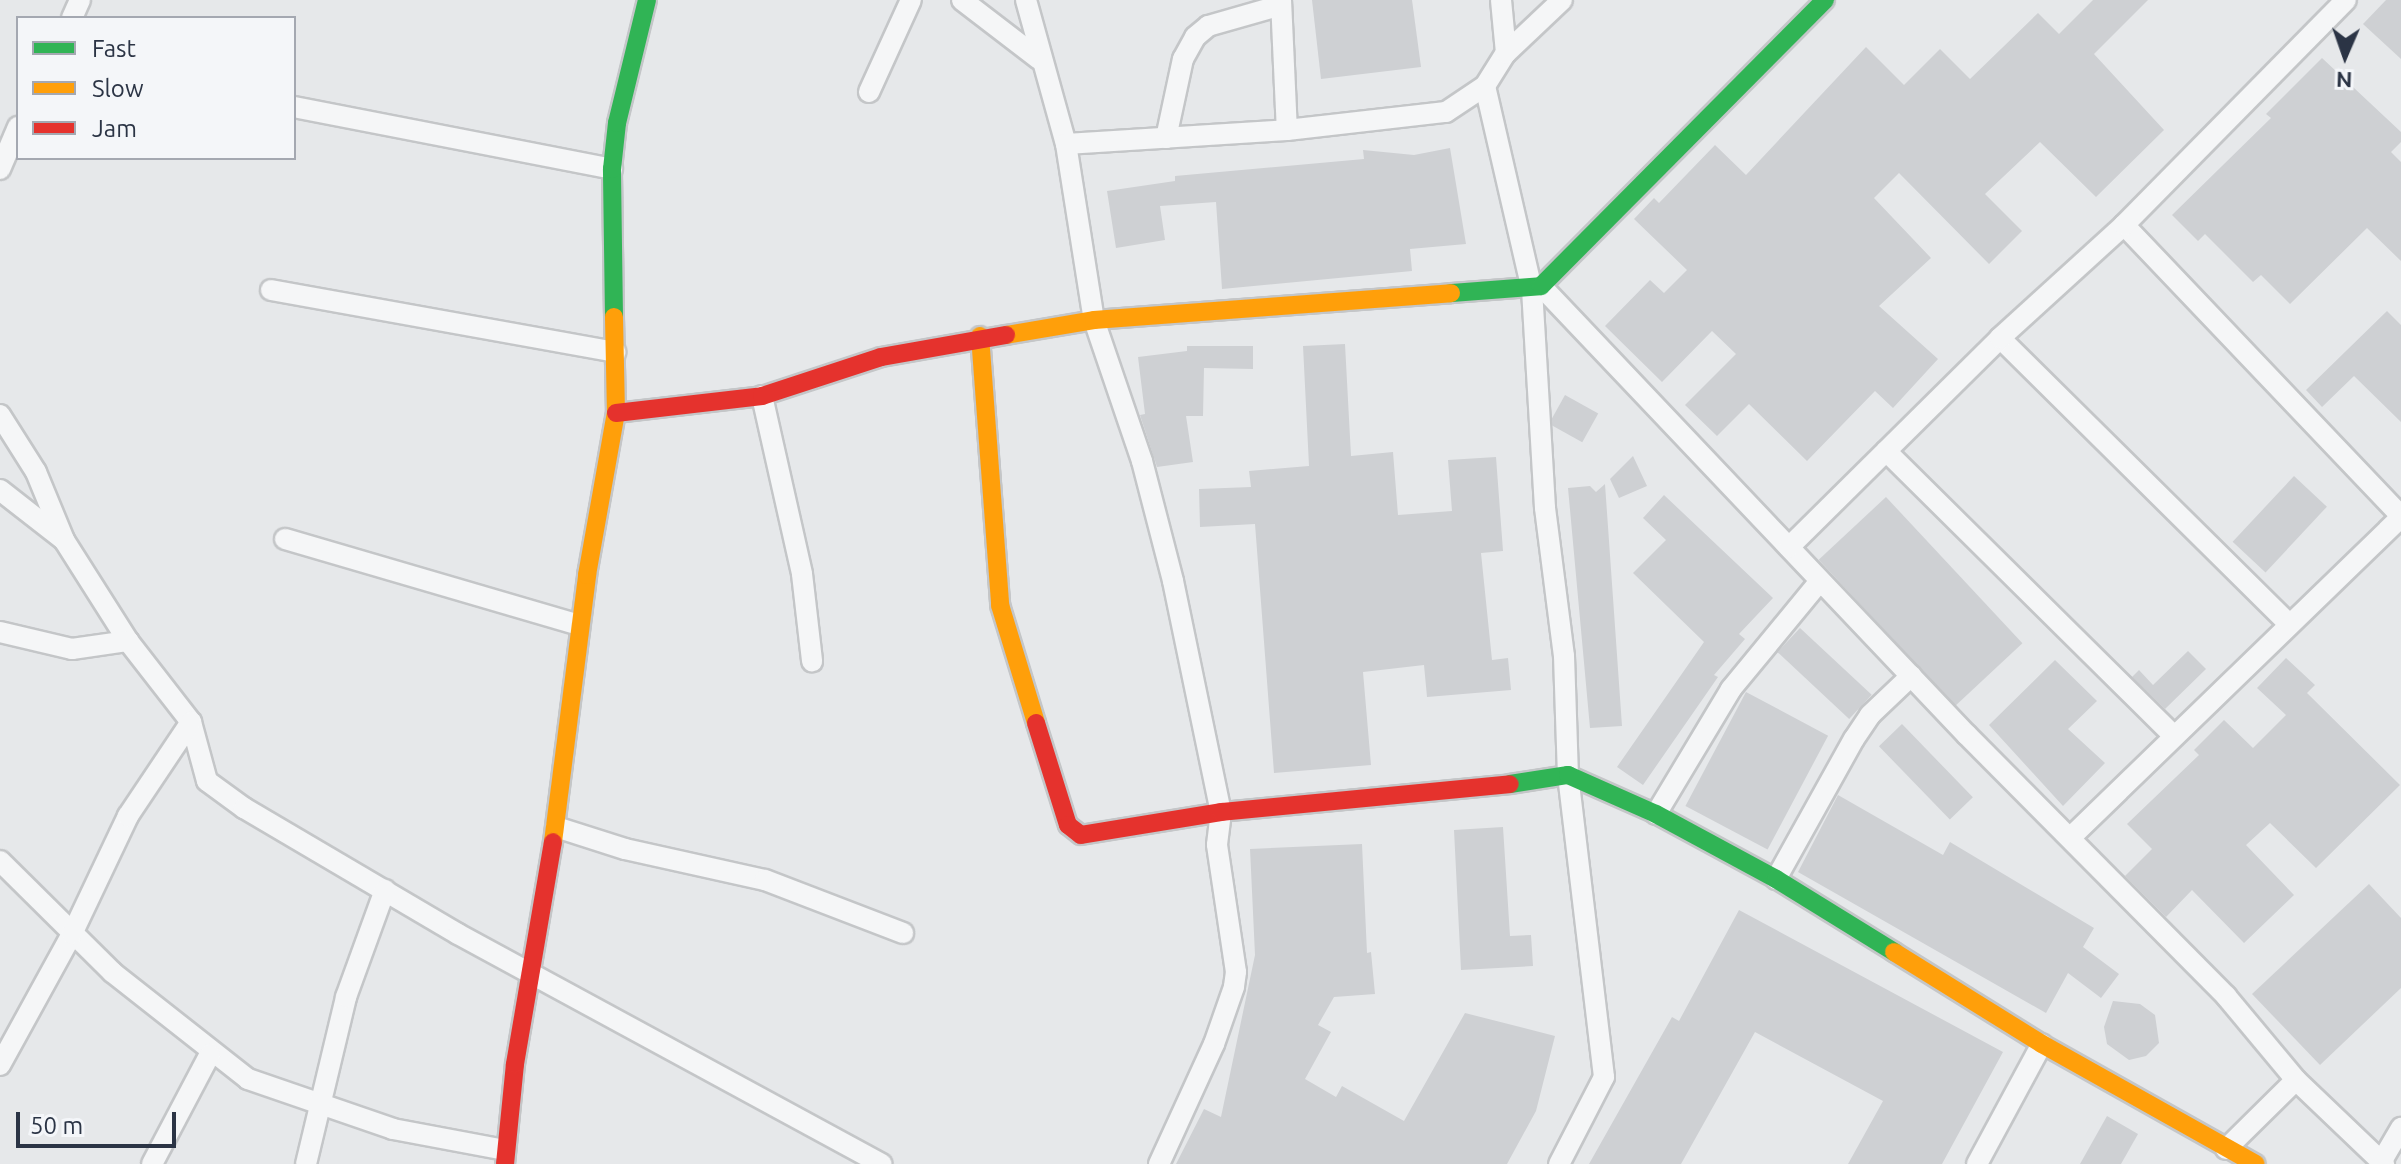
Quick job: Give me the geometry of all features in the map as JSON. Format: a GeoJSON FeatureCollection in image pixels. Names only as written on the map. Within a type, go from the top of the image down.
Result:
{"type":"FeatureCollection","features":[{"type":"Feature","properties":{"kind":"street"},"geometry":{"type":"LineString","coordinates":[[0,861],[72,934],[210,1054],[248,1079],[320,1108],[505,1157],[515,1064],[533,975],[556,827],[579,625],[616,413],[612,169],[617,123],[647,0]]}},
{"type":"Feature","properties":{"kind":"street"},"geometry":{"type":"LineString","coordinates":[[869,92],[911,0]]}},
{"type":"Feature","properties":{"kind":"street"},"geometry":{"type":"LineString","coordinates":[[962,0],[1039,59]]}},
{"type":"Feature","properties":{"kind":"street"},"geometry":{"type":"LineString","coordinates":[[1026,0],[1039,59],[1066,144],[1094,320],[1142,461],[1173,581],[1221,812],[1217,845],[1236,972],[1234,987],[1214,1044],[1159,1164]]}},
{"type":"Feature","properties":{"kind":"street"},"geometry":{"type":"LineString","coordinates":[[1501,0],[1506,53]]}},
{"type":"Feature","properties":{"kind":"street"},"geometry":{"type":"LineString","coordinates":[[1066,144],[1287,130],[1446,112],[1485,86],[1506,53],[1562,0]]}},
{"type":"Feature","properties":{"kind":"street"},"geometry":{"type":"LineString","coordinates":[[616,413],[762,396],[881,357],[980,336],[1094,320],[1537,288],[1825,0]]}},
{"type":"Feature","properties":{"kind":"street"},"geometry":{"type":"LineString","coordinates":[[1789,547],[2000,338],[2124,225],[2346,0]]}},
{"type":"Feature","properties":{"kind":"street"},"geometry":{"type":"LineString","coordinates":[[1166,138],[1183,59],[1195,37],[1208,26],[1281,2],[1287,130]]}},
{"type":"Feature","properties":{"kind":"street"},"geometry":{"type":"LineString","coordinates":[[1485,86],[1537,288],[1545,508],[1564,656],[1568,775],[1604,1077],[1559,1164]]}},
{"type":"Feature","properties":{"kind":"street"},"geometry":{"type":"LineString","coordinates":[[296,107],[612,169]]}},
{"type":"Feature","properties":{"kind":"street"},"geometry":{"type":"LineString","coordinates":[[0,169],[16,132]]}},
{"type":"Feature","properties":{"kind":"street"},"geometry":{"type":"LineString","coordinates":[[2072,836],[2288,623],[2401,517],[2124,225]]}},
{"type":"Feature","properties":{"kind":"street"},"geometry":{"type":"LineString","coordinates":[[1537,288],[1911,676],[2072,836],[2226,996],[2296,1080],[2382,1163],[2401,1128]]}},
{"type":"Feature","properties":{"kind":"street"},"geometry":{"type":"LineString","coordinates":[[271,290],[615,352]]}},
{"type":"Feature","properties":{"kind":"street"},"geometry":{"type":"LineString","coordinates":[[980,336],[1000,605],[1068,825],[1081,835],[1094,836],[1221,812],[1470,790],[1568,775],[1656,814],[1776,879],[2042,1044],[2256,1164]]}},
{"type":"Feature","properties":{"kind":"street"},"geometry":{"type":"LineString","coordinates":[[2000,338],[2288,623]]}},
{"type":"Feature","properties":{"kind":"street"},"geometry":{"type":"LineString","coordinates":[[762,396],[800,564],[812,661]]}},
{"type":"Feature","properties":{"kind":"street"},"geometry":{"type":"LineString","coordinates":[[0,415],[36,472],[64,540],[128,641],[191,722],[207,781],[385,890],[533,975],[882,1164]]}},
{"type":"Feature","properties":{"kind":"street"},"geometry":{"type":"LineString","coordinates":[[1886,451],[2174,736]]}},
{"type":"Feature","properties":{"kind":"street"},"geometry":{"type":"LineString","coordinates":[[0,490],[64,540]]}},
{"type":"Feature","properties":{"kind":"street"},"geometry":{"type":"LineString","coordinates":[[285,539],[579,625]]}},
{"type":"Feature","properties":{"kind":"street"},"geometry":{"type":"LineString","coordinates":[[1656,814],[1731,689],[1820,581]]}},
{"type":"Feature","properties":{"kind":"street"},"geometry":{"type":"LineString","coordinates":[[0,632],[72,649],[128,641]]}},
{"type":"Feature","properties":{"kind":"street"},"geometry":{"type":"LineString","coordinates":[[1776,879],[1854,739],[1870,715],[1911,676]]}},
{"type":"Feature","properties":{"kind":"street"},"geometry":{"type":"LineString","coordinates":[[0,1065],[72,934],[128,816],[191,722]]}},
{"type":"Feature","properties":{"kind":"street"},"geometry":{"type":"LineString","coordinates":[[556,827],[625,849],[765,880],[903,933]]}},
{"type":"Feature","properties":{"kind":"street"},"geometry":{"type":"LineString","coordinates":[[306,1164],[346,997],[385,890]]}},
{"type":"Feature","properties":{"kind":"street"},"geometry":{"type":"LineString","coordinates":[[1977,1164],[2042,1044]]}},
{"type":"Feature","properties":{"kind":"street"},"geometry":{"type":"LineString","coordinates":[[152,1164],[210,1054]]}},
{"type":"Feature","properties":{"kind":"street"},"geometry":{"type":"LineString","coordinates":[[2226,1149],[2296,1080]]}},
{"type":"Feature","properties":{"kind":"building"},"geometry":{"type":"Polygon","coordinates":[[[1312,0],[1412,0],[1421,67],[1321,79],[1312,0]]]}},
{"type":"Feature","properties":{"kind":"building"},"geometry":{"type":"Polygon","coordinates":[[[2093,0],[2148,0],[2094,54],[2164,130],[2096,197],[2040,142],[1985,194],[2022,231],[1989,264],[1899,173],[1874,198],[1931,258],[1879,306],[1938,359],[1893,408],[1875,391],[1807,461],[1749,404],[1717,436],[1685,405],[1736,354],[1712,331],[1662,382],[1605,326],[1650,280],[1664,293],[1687,270],[1634,219],[1654,198],[1659,203],[1715,145],[1746,175],[1866,47],[1904,85],[1940,49],[1970,79],[2038,13],[2059,34],[2093,0]]]}},
{"type":"Feature","properties":{"kind":"building"},"geometry":{"type":"Polygon","coordinates":[[[2386,0],[2401,0],[2401,59],[2363,24],[2386,0]]]}},
{"type":"Feature","properties":{"kind":"building"},"geometry":{"type":"Polygon","coordinates":[[[2322,58],[2401,132],[2401,142],[2391,152],[2401,162],[2401,261],[2367,228],[2290,304],[2261,275],[2253,282],[2205,234],[2198,241],[2172,215],[2271,118],[2266,114],[2322,58]]]}},
{"type":"Feature","properties":{"kind":"building"},"geometry":{"type":"Polygon","coordinates":[[[1450,148],[1466,244],[1410,249],[1412,271],[1222,289],[1216,202],[1160,206],[1165,240],[1116,248],[1107,191],[1175,181],[1175,176],[1364,159],[1363,150],[1414,155],[1450,148]]]}},
{"type":"Feature","properties":{"kind":"building"},"geometry":{"type":"Polygon","coordinates":[[[2387,311],[2401,325],[2401,422],[2354,376],[2322,407],[2306,390],[2387,311]]]}},
{"type":"Feature","properties":{"kind":"building"},"geometry":{"type":"Polygon","coordinates":[[[1345,344],[1351,456],[1393,452],[1398,515],[1452,511],[1448,460],[1496,457],[1503,551],[1481,553],[1492,660],[1508,658],[1511,690],[1427,697],[1424,665],[1363,672],[1371,765],[1274,773],[1255,524],[1200,527],[1199,489],[1251,487],[1249,471],[1309,466],[1303,346],[1345,344]]]}},
{"type":"Feature","properties":{"kind":"building"},"geometry":{"type":"Polygon","coordinates":[[[1187,346],[1253,346],[1253,369],[1204,368],[1203,416],[1186,416],[1193,462],[1157,467],[1140,415],[1145,414],[1138,357],[1187,351],[1187,346]]]}},
{"type":"Feature","properties":{"kind":"building"},"geometry":{"type":"Polygon","coordinates":[[[1565,395],[1598,413],[1582,442],[1549,424],[1565,395]]]}},
{"type":"Feature","properties":{"kind":"building"},"geometry":{"type":"Polygon","coordinates":[[[1633,456],[1647,486],[1619,498],[1610,479],[1633,456]]]}},
{"type":"Feature","properties":{"kind":"building"},"geometry":{"type":"Polygon","coordinates":[[[2294,476],[2327,507],[2266,573],[2233,542],[2294,476]]]}},
{"type":"Feature","properties":{"kind":"building"},"geometry":{"type":"Polygon","coordinates":[[[1605,484],[1622,726],[1590,728],[1568,488],[1590,486],[1596,492],[1605,484]]]}},
{"type":"Feature","properties":{"kind":"building"},"geometry":{"type":"Polygon","coordinates":[[[1664,495],[1773,598],[1739,634],[1745,639],[1714,675],[1718,677],[1643,785],[1617,767],[1704,642],[1633,573],[1666,540],[1643,518],[1664,495]]]}},
{"type":"Feature","properties":{"kind":"building"},"geometry":{"type":"Polygon","coordinates":[[[1886,497],[2022,643],[1955,706],[1819,560],[1886,497]]]}},
{"type":"Feature","properties":{"kind":"building"},"geometry":{"type":"Polygon","coordinates":[[[1800,628],[1872,695],[1849,719],[1777,652],[1800,628]]]}},
{"type":"Feature","properties":{"kind":"building"},"geometry":{"type":"Polygon","coordinates":[[[2188,651],[2206,669],[2165,709],[2132,677],[2139,670],[2153,685],[2188,651]]]}},
{"type":"Feature","properties":{"kind":"building"},"geometry":{"type":"Polygon","coordinates":[[[2286,658],[2315,685],[2307,693],[2400,785],[2316,868],[2270,823],[2246,845],[2294,895],[2244,943],[2192,890],[2166,917],[2125,876],[2152,849],[2127,824],[2199,755],[2194,750],[2224,720],[2253,748],[2286,715],[2257,688],[2286,658]]]}},
{"type":"Feature","properties":{"kind":"building"},"geometry":{"type":"Polygon","coordinates":[[[2055,660],[2097,701],[2068,729],[2105,763],[2063,806],[1989,725],[2055,660]]]}},
{"type":"Feature","properties":{"kind":"building"},"geometry":{"type":"Polygon","coordinates":[[[1746,692],[1828,736],[1768,850],[1685,806],[1746,692]]]}},
{"type":"Feature","properties":{"kind":"building"},"geometry":{"type":"Polygon","coordinates":[[[1902,724],[1973,797],[1950,820],[1879,746],[1902,724]]]}},
{"type":"Feature","properties":{"kind":"building"},"geometry":{"type":"Polygon","coordinates":[[[1838,795],[1943,855],[1950,842],[2094,928],[2083,947],[2119,974],[2101,998],[2068,973],[2046,1013],[1798,872],[1838,795]]]}},
{"type":"Feature","properties":{"kind":"building"},"geometry":{"type":"Polygon","coordinates":[[[1503,827],[1510,936],[1531,935],[1533,966],[1461,970],[1454,830],[1503,827]]]}},
{"type":"Feature","properties":{"kind":"building"},"geometry":{"type":"Polygon","coordinates":[[[1362,844],[1367,953],[1371,952],[1375,994],[1334,997],[1318,1025],[1331,1032],[1305,1079],[1336,1097],[1342,1086],[1404,1121],[1465,1013],[1555,1036],[1536,1111],[1507,1164],[1176,1164],[1204,1109],[1221,1117],[1255,955],[1250,849],[1362,844]]]}},
{"type":"Feature","properties":{"kind":"building"},"geometry":{"type":"Polygon","coordinates":[[[2369,884],[2401,918],[2401,988],[2320,1065],[2252,994],[2369,884]]]}},
{"type":"Feature","properties":{"kind":"building"},"geometry":{"type":"Polygon","coordinates":[[[1739,910],[2003,1052],[1942,1164],[1848,1164],[1883,1101],[1755,1032],[1681,1164],[1589,1164],[1672,1017],[1679,1021],[1739,910]]]}},
{"type":"Feature","properties":{"kind":"building"},"geometry":{"type":"Polygon","coordinates":[[[2113,1001],[2140,1004],[2155,1015],[2159,1043],[2146,1056],[2129,1060],[2107,1044],[2104,1027],[2113,1001]]]}},
{"type":"Feature","properties":{"kind":"building"},"geometry":{"type":"Polygon","coordinates":[[[2107,1116],[2138,1134],[2121,1164],[2080,1164],[2107,1116]]]}},
{"type":"Feature","properties":{"kind":"traffic: fast"},"geometry":{"type":"LineString","coordinates":[[614,317],[612,169],[617,123],[647,0]]}},
{"type":"Feature","properties":{"kind":"traffic: fast"},"geometry":{"type":"LineString","coordinates":[[1451,293],[1541,286],[1825,0]]}},
{"type":"Feature","properties":{"kind":"traffic: fast"},"geometry":{"type":"LineString","coordinates":[[1510,784],[1568,775],[1656,814],[1776,879],[1894,952]]}},
{"type":"Feature","properties":{"kind":"traffic: slow"},"geometry":{"type":"LineString","coordinates":[[1006,335],[1094,320],[1451,293]]}},
{"type":"Feature","properties":{"kind":"traffic: slow"},"geometry":{"type":"LineString","coordinates":[[553,842],[587,575],[616,413],[614,317]]}},
{"type":"Feature","properties":{"kind":"traffic: slow"},"geometry":{"type":"LineString","coordinates":[[980,336],[1000,605],[1036,723]]}},
{"type":"Feature","properties":{"kind":"traffic: slow"},"geometry":{"type":"LineString","coordinates":[[1894,952],[2042,1044],[2256,1164]]}},
{"type":"Feature","properties":{"kind":"traffic: jam"},"geometry":{"type":"LineString","coordinates":[[616,413],[762,396],[881,357],[1006,335]]}},
{"type":"Feature","properties":{"kind":"traffic: jam"},"geometry":{"type":"LineString","coordinates":[[1036,723],[1068,825],[1081,835],[1221,812],[1510,784]]}},
{"type":"Feature","properties":{"kind":"traffic: jam"},"geometry":{"type":"LineString","coordinates":[[505,1164],[515,1064],[553,842]]}}]}
